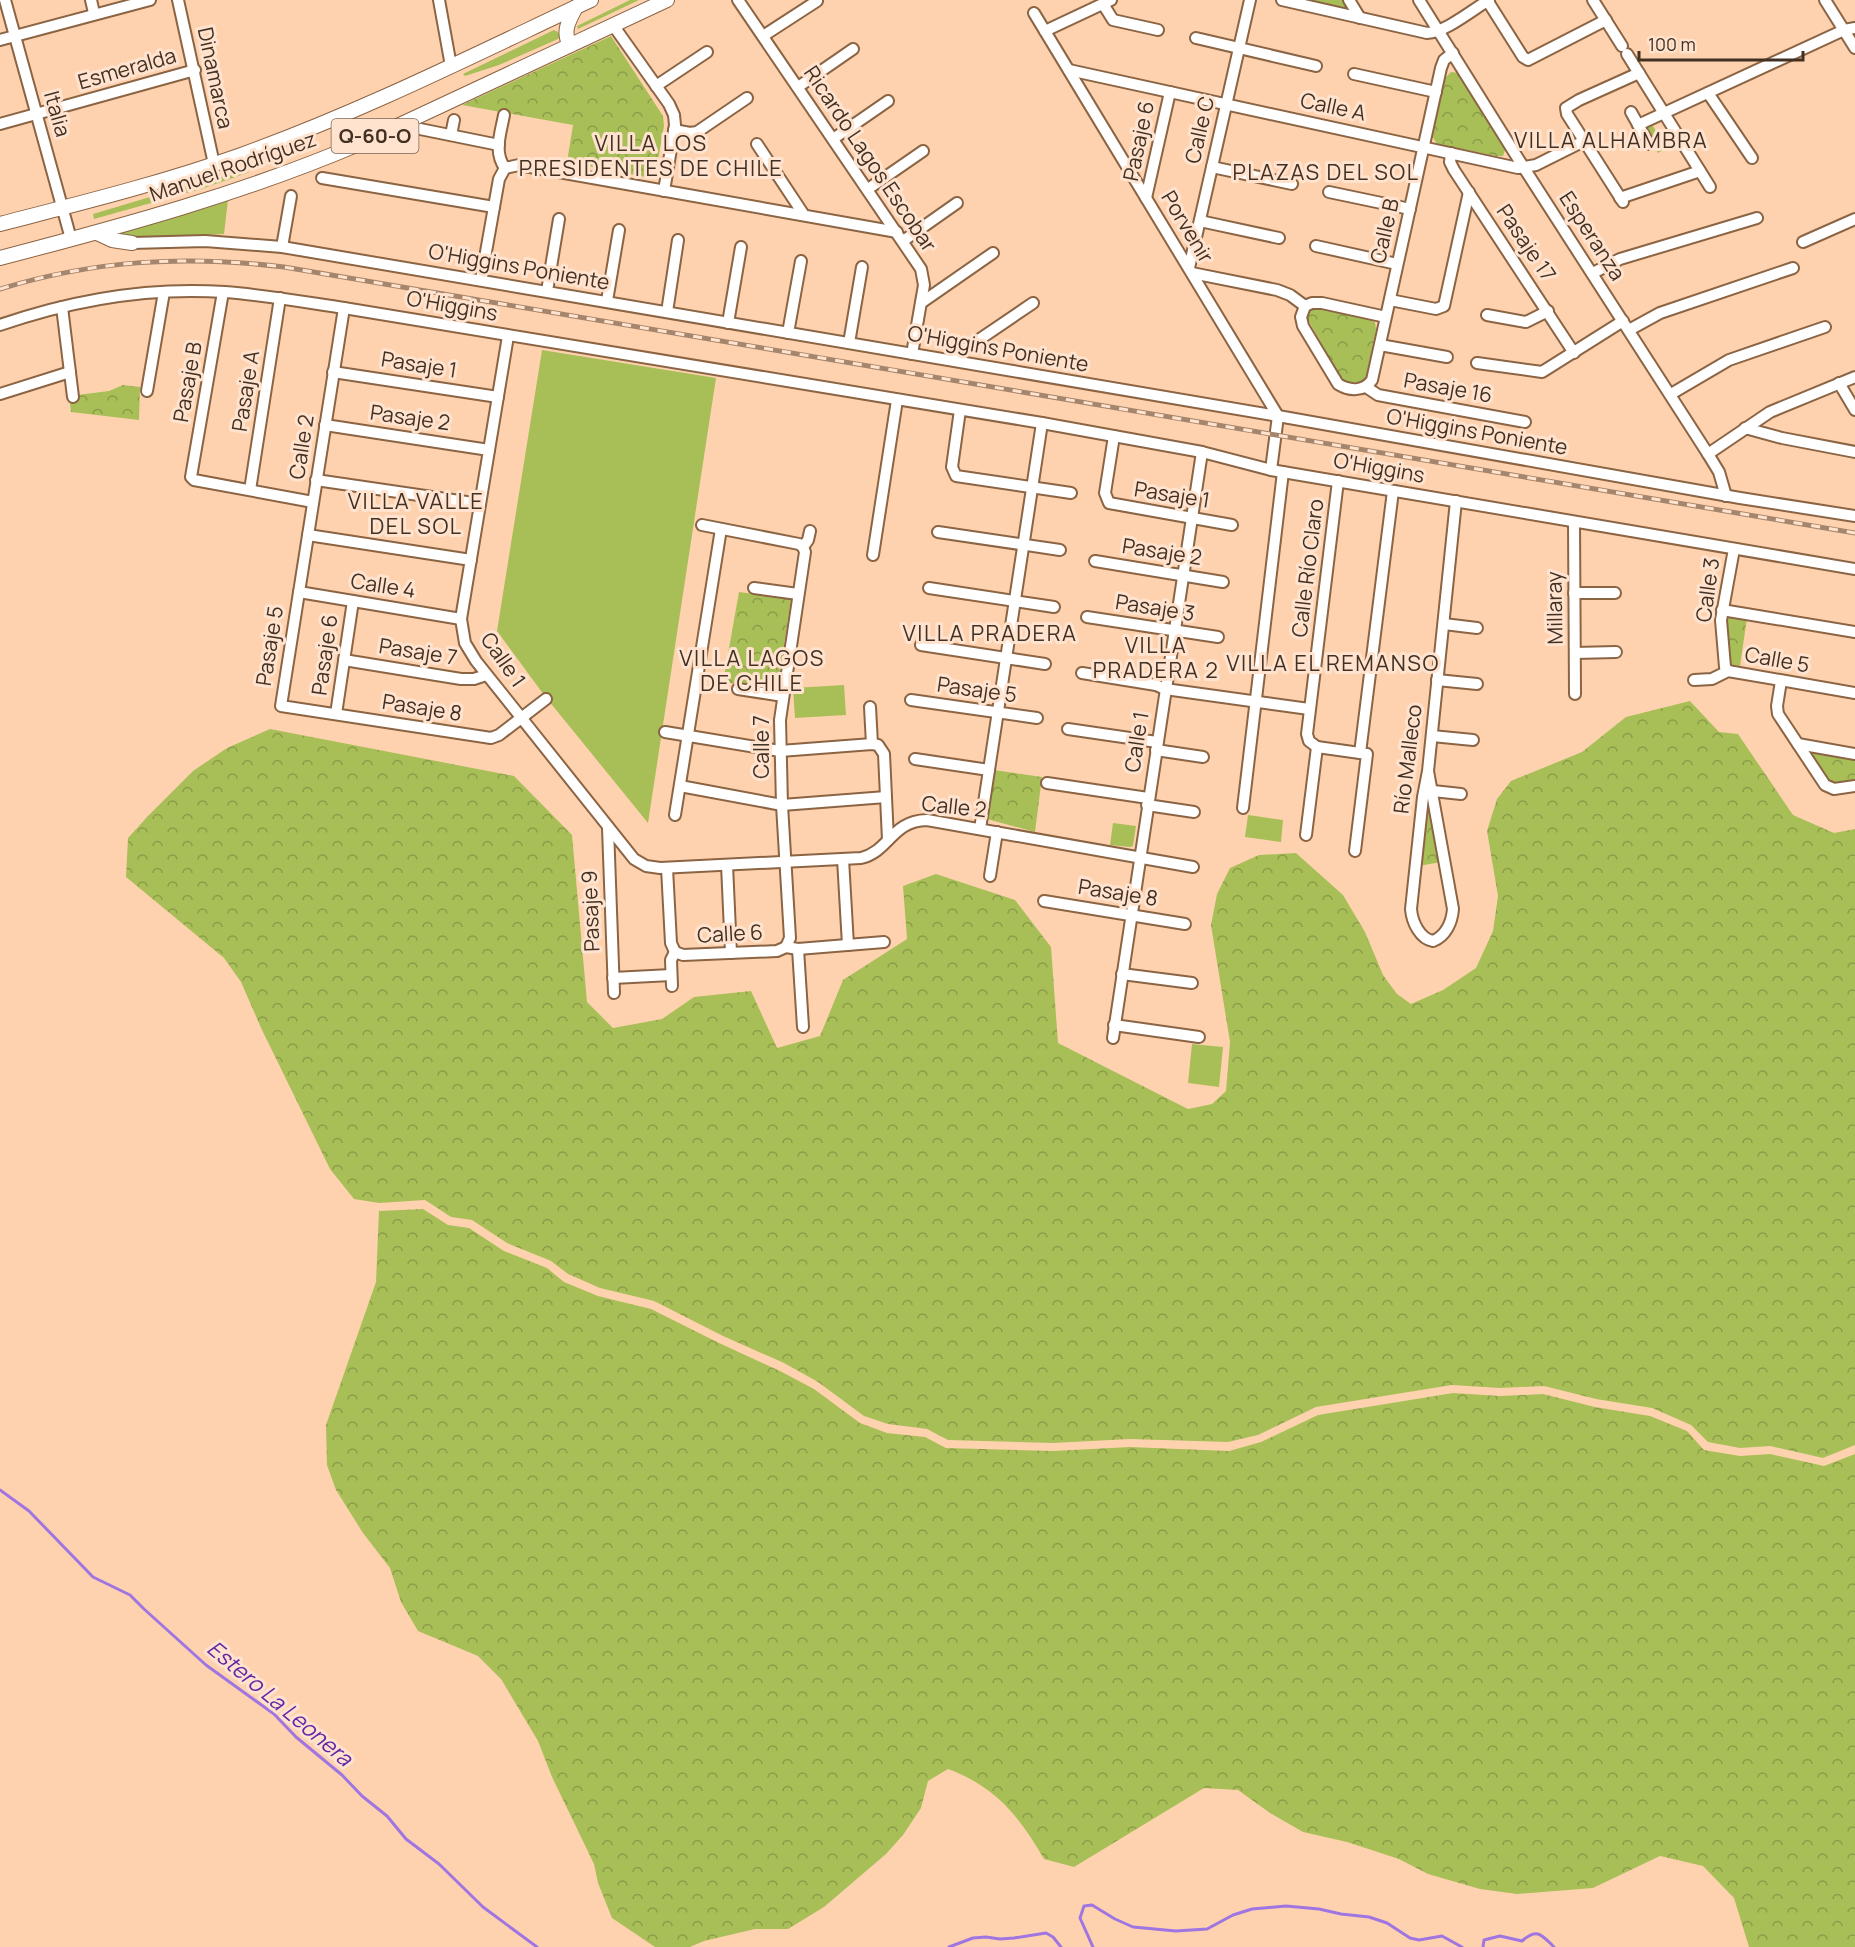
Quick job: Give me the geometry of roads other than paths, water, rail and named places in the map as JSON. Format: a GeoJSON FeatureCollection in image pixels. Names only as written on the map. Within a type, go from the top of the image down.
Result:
{"type":"FeatureCollection","features":[{"type":"Feature","properties":{"kind":"main road","name":"Manuel Rodríguez"},"geometry":{"type":"LineString","coordinates":[[0,224],[64,208],[214,164],[334,119],[591,0]]}},
{"type":"Feature","properties":{"kind":"main road","name":"Manuel Rodríguez"},"geometry":{"type":"LineString","coordinates":[[0,258],[190,206],[323,159],[362,143],[667,0]]}},
{"type":"Feature","properties":{"kind":"main road"},"geometry":{"type":"LineString","coordinates":[[570,45],[566,38],[566,30],[576,7]]}},
{"type":"Feature","properties":{"kind":"main road"},"geometry":{"type":"LineString","coordinates":[[97,233],[112,240],[132,243]]}},
{"type":"Feature","properties":{"kind":"street","name":"Italia"},"geometry":{"type":"LineString","coordinates":[[5,0],[71,239]]}},
{"type":"Feature","properties":{"kind":"street"},"geometry":{"type":"LineString","coordinates":[[91,0],[94,14]]}},
{"type":"Feature","properties":{"kind":"street"},"geometry":{"type":"LineString","coordinates":[[0,40],[150,0]]}},
{"type":"Feature","properties":{"kind":"street"},"geometry":{"type":"LineString","coordinates":[[439,0],[451,66]]}},
{"type":"Feature","properties":{"kind":"street","name":"Ricardo Lagos Escobar"},"geometry":{"type":"LineString","coordinates":[[738,0],[921,269],[924,285],[912,354]]}},
{"type":"Feature","properties":{"kind":"street","name":"Calle C"},"geometry":{"type":"LineString","coordinates":[[1190,270],[1250,0]]}},
{"type":"Feature","properties":{"kind":"street"},"geometry":{"type":"LineString","coordinates":[[1282,0],[1423,33],[1438,30],[1488,0],[1523,57],[1528,60],[1606,20]]}},
{"type":"Feature","properties":{"kind":"street"},"geometry":{"type":"LineString","coordinates":[[1349,0],[1360,18]]}},
{"type":"Feature","properties":{"kind":"street","name":"Esperanza"},"geometry":{"type":"LineString","coordinates":[[1419,0],[1524,168],[1671,394],[1719,472],[1726,496]]}},
{"type":"Feature","properties":{"kind":"street"},"geometry":{"type":"LineString","coordinates":[[1593,0],[1710,187]]}},
{"type":"Feature","properties":{"kind":"street"},"geometry":{"type":"LineString","coordinates":[[1825,0],[1849,29],[1855,48]]}},
{"type":"Feature","properties":{"kind":"street","name":"Dinamarca"},"geometry":{"type":"LineString","coordinates":[[182,1],[214,164]]}},
{"type":"Feature","properties":{"kind":"street"},"geometry":{"type":"LineString","coordinates":[[763,36],[817,1]]}},
{"type":"Feature","properties":{"kind":"street"},"geometry":{"type":"LineString","coordinates":[[1045,31],[1107,2],[1109,16],[1115,21],[1158,30]]}},
{"type":"Feature","properties":{"kind":"street","name":"Porvenir"},"geometry":{"type":"LineString","coordinates":[[1034,13],[1278,416]]}},
{"type":"Feature","properties":{"kind":"street"},"geometry":{"type":"LineString","coordinates":[[613,25],[672,109],[675,120],[664,191]]}},
{"type":"Feature","properties":{"kind":"street"},"geometry":{"type":"LineString","coordinates":[[1638,125],[1849,29]]}},
{"type":"Feature","properties":{"kind":"street"},"geometry":{"type":"LineString","coordinates":[[1196,38],[1316,66]]}},
{"type":"Feature","properties":{"kind":"street"},"geometry":{"type":"LineString","coordinates":[[798,87],[853,49]]}},
{"type":"Feature","properties":{"kind":"street"},"geometry":{"type":"LineString","coordinates":[[656,86],[707,52]]}},
{"type":"Feature","properties":{"kind":"street","name":"Calle B"},"geometry":{"type":"LineString","coordinates":[[1366,387],[1372,380],[1444,60],[1453,53]]}},
{"type":"Feature","properties":{"kind":"street","name":"Esmeralda"},"geometry":{"type":"LineString","coordinates":[[0,124],[195,70]]}},
{"type":"Feature","properties":{"kind":"street","name":"Calle A"},"geometry":{"type":"LineString","coordinates":[[1069,70],[1424,146],[1514,168],[1524,168]]}},
{"type":"Feature","properties":{"kind":"street"},"geometry":{"type":"LineString","coordinates":[[1639,73],[1579,100],[1566,108],[1567,114],[1622,200],[1700,171]]}},
{"type":"Feature","properties":{"kind":"street"},"geometry":{"type":"LineString","coordinates":[[1354,74],[1436,92]]}},
{"type":"Feature","properties":{"kind":"street","name":"Pasaje 6"},"geometry":{"type":"LineString","coordinates":[[1146,198],[1170,92]]}},
{"type":"Feature","properties":{"kind":"street"},"geometry":{"type":"LineString","coordinates":[[1708,93],[1752,158]]}},
{"type":"Feature","properties":{"kind":"street"},"geometry":{"type":"LineString","coordinates":[[674,130],[697,132],[747,98]]}},
{"type":"Feature","properties":{"kind":"street"},"geometry":{"type":"LineString","coordinates":[[833,138],[888,101]]}},
{"type":"Feature","properties":{"kind":"street"},"geometry":{"type":"LineString","coordinates":[[1631,112],[1649,144]]}},
{"type":"Feature","properties":{"kind":"street"},"geometry":{"type":"LineString","coordinates":[[504,115],[498,145],[499,157],[506,168]]}},
{"type":"Feature","properties":{"kind":"street"},"geometry":{"type":"LineString","coordinates":[[451,135],[454,120]]}},
{"type":"Feature","properties":{"kind":"street"},"geometry":{"type":"LineString","coordinates":[[420,129],[498,145]]}},
{"type":"Feature","properties":{"kind":"street"},"geometry":{"type":"LineString","coordinates":[[1524,168],[1536,165],[1584,141]]}},
{"type":"Feature","properties":{"kind":"street"},"geometry":{"type":"LineString","coordinates":[[757,144],[804,216]]}},
{"type":"Feature","properties":{"kind":"street"},"geometry":{"type":"LineString","coordinates":[[868,189],[923,151]]}},
{"type":"Feature","properties":{"kind":"street","name":"Pasaje 17"},"geometry":{"type":"LineString","coordinates":[[1451,153],[1450,162],[1574,353]]}},
{"type":"Feature","properties":{"kind":"street"},"geometry":{"type":"LineString","coordinates":[[481,280],[500,175],[506,168],[519,165],[804,216],[900,236],[957,203]]}},
{"type":"Feature","properties":{"kind":"street"},"geometry":{"type":"LineString","coordinates":[[1212,167],[1292,184]]}},
{"type":"Feature","properties":{"kind":"street"},"geometry":{"type":"LineString","coordinates":[[322,178],[494,207]]}},
{"type":"Feature","properties":{"kind":"street"},"geometry":{"type":"LineString","coordinates":[[1329,192],[1410,209]]}},
{"type":"Feature","properties":{"kind":"street"},"geometry":{"type":"LineString","coordinates":[[1390,300],[1436,309],[1444,306],[1469,192]]}},
{"type":"Feature","properties":{"kind":"street"},"geometry":{"type":"LineString","coordinates":[[282,247],[291,196]]}},
{"type":"Feature","properties":{"kind":"street"},"geometry":{"type":"LineString","coordinates":[[1593,273],[1620,259],[1757,218]]}},
{"type":"Feature","properties":{"kind":"street"},"geometry":{"type":"LineString","coordinates":[[547,291],[559,219]]}},
{"type":"Feature","properties":{"kind":"street"},"geometry":{"type":"LineString","coordinates":[[1803,242],[1855,219]]}},
{"type":"Feature","properties":{"kind":"street"},"geometry":{"type":"LineString","coordinates":[[1200,221],[1279,238]]}},
{"type":"Feature","properties":{"kind":"street"},"geometry":{"type":"LineString","coordinates":[[607,301],[619,230]]}},
{"type":"Feature","properties":{"kind":"street"},"geometry":{"type":"LineString","coordinates":[[667,312],[678,240]]}},
{"type":"Feature","properties":{"kind":"street","name":"O'Higgins Poniente"},"geometry":{"type":"LineString","coordinates":[[132,243],[215,242],[282,247],[1278,416],[1726,496],[1855,516]]}},
{"type":"Feature","properties":{"kind":"street"},"geometry":{"type":"LineString","coordinates":[[1316,246],[1398,264]]}},
{"type":"Feature","properties":{"kind":"street"},"geometry":{"type":"LineString","coordinates":[[728,322],[741,248]]}},
{"type":"Feature","properties":{"kind":"street"},"geometry":{"type":"LineString","coordinates":[[921,303],[993,254]]}},
{"type":"Feature","properties":{"kind":"street"},"geometry":{"type":"LineString","coordinates":[[788,333],[801,261]]}},
{"type":"Feature","properties":{"kind":"street"},"geometry":{"type":"LineString","coordinates":[[849,343],[862,267]]}},
{"type":"Feature","properties":{"kind":"street"},"geometry":{"type":"LineString","coordinates":[[1477,363],[1539,373],[1626,326],[1793,268]]}},
{"type":"Feature","properties":{"kind":"street"},"geometry":{"type":"LineString","coordinates":[[1190,270],[1277,290],[1290,295],[1305,306]]}},
{"type":"Feature","properties":{"kind":"street"},"geometry":{"type":"LineString","coordinates":[[147,391],[164,292]]}},
{"type":"Feature","properties":{"kind":"street","name":"O'Higgins"},"geometry":{"type":"LineString","coordinates":[[0,325],[62,307],[109,297],[164,292],[223,292],[280,298],[1042,423],[1202,452],[1270,470],[1855,569]]}},
{"type":"Feature","properties":{"kind":"street","name":"Pasaje B"},"geometry":{"type":"LineString","coordinates":[[223,292],[191,479],[250,490]]}},
{"type":"Feature","properties":{"kind":"street","name":"Pasaje A"},"geometry":{"type":"LineString","coordinates":[[250,490],[280,298]]}},
{"type":"Feature","properties":{"kind":"street"},"geometry":{"type":"LineString","coordinates":[[949,360],[1033,303]]}},
{"type":"Feature","properties":{"kind":"street"},"geometry":{"type":"LineString","coordinates":[[1366,387],[1346,388],[1338,384],[1301,317],[1305,306],[1322,303],[1386,317]]}},
{"type":"Feature","properties":{"kind":"street"},"geometry":{"type":"LineString","coordinates":[[62,307],[73,397]]}},
{"type":"Feature","properties":{"kind":"street","name":"Calle 2"},"geometry":{"type":"LineString","coordinates":[[298,592],[344,308]]}},
{"type":"Feature","properties":{"kind":"street"},"geometry":{"type":"LineString","coordinates":[[1487,315],[1526,321],[1548,311]]}},
{"type":"Feature","properties":{"kind":"street"},"geometry":{"type":"LineString","coordinates":[[1671,394],[1729,360],[1825,327]]}},
{"type":"Feature","properties":{"kind":"street","name":"Calle 1"},"geometry":{"type":"LineString","coordinates":[[508,336],[461,619],[465,643],[486,675],[634,859],[653,868],[667,868]]}},
{"type":"Feature","properties":{"kind":"street"},"geometry":{"type":"LineString","coordinates":[[1380,345],[1447,357]]}},
{"type":"Feature","properties":{"kind":"street"},"geometry":{"type":"LineString","coordinates":[[0,394],[70,372]]}},
{"type":"Feature","properties":{"kind":"street","name":"Pasaje 1"},"geometry":{"type":"LineString","coordinates":[[333,372],[498,397]]}},
{"type":"Feature","properties":{"kind":"street"},"geometry":{"type":"LineString","coordinates":[[1708,454],[1783,405],[1855,377]]}},
{"type":"Feature","properties":{"kind":"street"},"geometry":{"type":"LineString","coordinates":[[1839,383],[1855,410]]}},
{"type":"Feature","properties":{"kind":"street","name":"Pasaje 16"},"geometry":{"type":"LineString","coordinates":[[1366,387],[1378,394],[1525,422]]}},
{"type":"Feature","properties":{"kind":"street"},"geometry":{"type":"LineString","coordinates":[[873,555],[897,399]]}},
{"type":"Feature","properties":{"kind":"street"},"geometry":{"type":"LineString","coordinates":[[960,410],[953,474],[960,478],[1071,493]]}},
{"type":"Feature","properties":{"kind":"street"},"geometry":{"type":"LineString","coordinates":[[1270,470],[1278,416]]}},
{"type":"Feature","properties":{"kind":"street"},"geometry":{"type":"LineString","coordinates":[[980,829],[1042,423]]}},
{"type":"Feature","properties":{"kind":"street","name":"Pasaje 2"},"geometry":{"type":"LineString","coordinates":[[325,426],[489,450]]}},
{"type":"Feature","properties":{"kind":"street"},"geometry":{"type":"LineString","coordinates":[[1745,428],[1804,443],[1855,452]]}},
{"type":"Feature","properties":{"kind":"street","name":"Pasaje 1"},"geometry":{"type":"LineString","coordinates":[[1114,436],[1105,494],[1107,501],[1114,506],[1232,525]]}},
{"type":"Feature","properties":{"kind":"street","name":"Calle 1"},"geometry":{"type":"LineString","coordinates":[[1113,1038],[1202,452]]}},
{"type":"Feature","properties":{"kind":"street"},"geometry":{"type":"LineString","coordinates":[[1243,808],[1283,472]]}},
{"type":"Feature","properties":{"kind":"street"},"geometry":{"type":"LineString","coordinates":[[316,480],[480,504]]}},
{"type":"Feature","properties":{"kind":"street","name":"Calle Río Claro"},"geometry":{"type":"LineString","coordinates":[[1317,747],[1307,738],[1309,709],[1338,481]]}},
{"type":"Feature","properties":{"kind":"street"},"geometry":{"type":"LineString","coordinates":[[250,490],[313,502]]}},
{"type":"Feature","properties":{"kind":"street"},"geometry":{"type":"LineString","coordinates":[[1355,851],[1393,490]]}},
{"type":"Feature","properties":{"kind":"street","name":"Río Malleco"},"geometry":{"type":"LineString","coordinates":[[1433,791],[1453,909],[1452,919],[1446,932],[1442,937],[1433,941],[1423,937],[1412,918],[1411,909],[1432,736],[1456,501]]}},
{"type":"Feature","properties":{"kind":"street","name":"Millaray"},"geometry":{"type":"LineString","coordinates":[[1574,522],[1575,694]]}},
{"type":"Feature","properties":{"kind":"street"},"geometry":{"type":"LineString","coordinates":[[702,525],[799,544],[804,547]]}},
{"type":"Feature","properties":{"kind":"street"},"geometry":{"type":"LineString","coordinates":[[675,815],[721,529]]}},
{"type":"Feature","properties":{"kind":"street","name":"Calle 7"},"geometry":{"type":"LineString","coordinates":[[803,1027],[790,938],[782,805],[780,720],[804,547],[810,531]]}},
{"type":"Feature","properties":{"kind":"street"},"geometry":{"type":"LineString","coordinates":[[938,532],[1060,550]]}},
{"type":"Feature","properties":{"kind":"street"},"geometry":{"type":"LineString","coordinates":[[308,535],[471,560]]}},
{"type":"Feature","properties":{"kind":"street","name":"Calle 3"},"geometry":{"type":"LineString","coordinates":[[1728,671],[1725,667],[1722,643],[1722,610],[1734,549]]}},
{"type":"Feature","properties":{"kind":"street","name":"Pasaje 2"},"geometry":{"type":"LineString","coordinates":[[1095,561],[1223,582]]}},
{"type":"Feature","properties":{"kind":"street"},"geometry":{"type":"LineString","coordinates":[[754,588],[798,594]]}},
{"type":"Feature","properties":{"kind":"street"},"geometry":{"type":"LineString","coordinates":[[929,588],[1054,607]]}},
{"type":"Feature","properties":{"kind":"street","name":"Calle 4"},"geometry":{"type":"LineString","coordinates":[[298,592],[461,619]]}},
{"type":"Feature","properties":{"kind":"street","name":"Pasaje 5"},"geometry":{"type":"LineString","coordinates":[[281,706],[298,592]]}},
{"type":"Feature","properties":{"kind":"street"},"geometry":{"type":"LineString","coordinates":[[1574,593],[1615,593]]}},
{"type":"Feature","properties":{"kind":"street","name":"Pasaje 6"},"geometry":{"type":"LineString","coordinates":[[336,714],[353,601]]}},
{"type":"Feature","properties":{"kind":"street"},"geometry":{"type":"LineString","coordinates":[[1722,610],[1855,632]]}},
{"type":"Feature","properties":{"kind":"street","name":"Pasaje 3"},"geometry":{"type":"LineString","coordinates":[[1087,616],[1218,637]]}},
{"type":"Feature","properties":{"kind":"street"},"geometry":{"type":"LineString","coordinates":[[1443,624],[1477,628]]}},
{"type":"Feature","properties":{"kind":"street"},"geometry":{"type":"LineString","coordinates":[[921,645],[1045,664]]}},
{"type":"Feature","properties":{"kind":"street"},"geometry":{"type":"LineString","coordinates":[[1575,653],[1616,652]]}},
{"type":"Feature","properties":{"kind":"street","name":"Pasaje 7"},"geometry":{"type":"LineString","coordinates":[[344,660],[467,680],[486,675]]}},
{"type":"Feature","properties":{"kind":"street","name":"Calle 5"},"geometry":{"type":"LineString","coordinates":[[1694,680],[1718,677],[1728,671],[1855,693]]}},
{"type":"Feature","properties":{"kind":"street"},"geometry":{"type":"LineString","coordinates":[[1082,673],[1156,685],[1165,689],[1309,709]]}},
{"type":"Feature","properties":{"kind":"street"},"geometry":{"type":"LineString","coordinates":[[1437,680],[1477,684]]}},
{"type":"Feature","properties":{"kind":"street"},"geometry":{"type":"LineString","coordinates":[[1781,681],[1778,714],[1825,785],[1831,789],[1855,786]]}},
{"type":"Feature","properties":{"kind":"street"},"geometry":{"type":"LineString","coordinates":[[738,689],[783,696]]}},
{"type":"Feature","properties":{"kind":"street","name":"Pasaje 8"},"geometry":{"type":"LineString","coordinates":[[281,706],[491,738],[497,736],[546,699]]}},
{"type":"Feature","properties":{"kind":"street","name":"Pasaje 5"},"geometry":{"type":"LineString","coordinates":[[911,700],[1037,718]]}},
{"type":"Feature","properties":{"kind":"street"},"geometry":{"type":"LineString","coordinates":[[870,707],[872,744]]}},
{"type":"Feature","properties":{"kind":"street"},"geometry":{"type":"LineString","coordinates":[[1068,729],[1156,746],[1203,758]]}},
{"type":"Feature","properties":{"kind":"street"},"geometry":{"type":"LineString","coordinates":[[665,732],[780,751],[878,745],[883,751],[888,840]]}},
{"type":"Feature","properties":{"kind":"street"},"geometry":{"type":"LineString","coordinates":[[1432,736],[1473,740]]}},
{"type":"Feature","properties":{"kind":"street"},"geometry":{"type":"LineString","coordinates":[[1798,744],[1855,754]]}},
{"type":"Feature","properties":{"kind":"street"},"geometry":{"type":"LineString","coordinates":[[1306,835],[1317,747],[1364,753]]}},
{"type":"Feature","properties":{"kind":"street"},"geometry":{"type":"LineString","coordinates":[[915,759],[989,770]]}},
{"type":"Feature","properties":{"kind":"street"},"geometry":{"type":"LineString","coordinates":[[1428,771],[1433,791],[1461,794]]}},
{"type":"Feature","properties":{"kind":"street"},"geometry":{"type":"LineString","coordinates":[[1047,783],[1194,813]]}},
{"type":"Feature","properties":{"kind":"street"},"geometry":{"type":"LineString","coordinates":[[680,786],[782,805],[886,797]]}},
{"type":"Feature","properties":{"kind":"street","name":"Calle 2"},"geometry":{"type":"LineString","coordinates":[[667,868],[861,858],[871,855],[900,827],[919,820],[934,820],[1048,843],[1139,858]]}},
{"type":"Feature","properties":{"kind":"street","name":"Pasaje 9"},"geometry":{"type":"LineString","coordinates":[[608,827],[614,993]]}},
{"type":"Feature","properties":{"kind":"street"},"geometry":{"type":"LineString","coordinates":[[990,876],[997,832]]}},
{"type":"Feature","properties":{"kind":"street"},"geometry":{"type":"LineString","coordinates":[[1139,858],[1193,867]]}},
{"type":"Feature","properties":{"kind":"street"},"geometry":{"type":"LineString","coordinates":[[843,859],[848,945]]}},
{"type":"Feature","properties":{"kind":"street"},"geometry":{"type":"LineString","coordinates":[[727,865],[731,953]]}},
{"type":"Feature","properties":{"kind":"street"},"geometry":{"type":"LineString","coordinates":[[613,978],[671,981],[671,960],[675,952],[671,943],[667,868]]}},
{"type":"Feature","properties":{"kind":"street","name":"Pasaje 8"},"geometry":{"type":"LineString","coordinates":[[1044,901],[1185,924]]}},
{"type":"Feature","properties":{"kind":"street","name":"Calle 6"},"geometry":{"type":"LineString","coordinates":[[675,952],[683,955],[780,951],[792,948],[884,942]]}},
{"type":"Feature","properties":{"kind":"street"},"geometry":{"type":"LineString","coordinates":[[1122,974],[1192,983]]}},
{"type":"Feature","properties":{"kind":"street"},"geometry":{"type":"LineString","coordinates":[[1114,1025],[1199,1037]]}},
{"type":"Feature","properties":{"kind":"waterway","name":"Estero La Leonera"},"geometry":{"type":"LineString","coordinates":[[0,1490],[29,1511],[93,1577],[130,1595],[206,1665],[274,1714],[296,1737],[387,1816],[406,1839],[439,1864],[483,1907],[537,1947]]}},
{"type":"Feature","properties":{"kind":"waterway","name":"Estero La Leonera"},"geometry":{"type":"LineString","coordinates":[[1093,1947],[1080,1918],[1084,1906],[1092,1905],[1133,1927],[1176,1931],[1207,1929],[1233,1915],[1252,1909],[1286,1906],[1319,1909],[1369,1917],[1387,1923],[1410,1938],[1419,1940],[1442,1936],[1462,1947]]}},
{"type":"Feature","properties":{"kind":"waterway","name":"Estero La Leonera"},"geometry":{"type":"LineString","coordinates":[[949,1947],[973,1938],[1000,1939],[1046,1933],[1053,1937],[1061,1947]]}},
{"type":"Feature","properties":{"kind":"waterway","name":"Estero La Leonera"},"geometry":{"type":"LineString","coordinates":[[1483,1947],[1484,1940],[1500,1936],[1522,1941],[1535,1934],[1542,1936],[1554,1947]]}},
{"type":"Feature","properties":{"kind":"railway"},"geometry":{"type":"LineString","coordinates":[[0,289],[71,272],[140,263],[211,261],[284,267],[1855,533]]}},
{"type":"Feature","properties":{"kind":"district","name":"VILLA ALHAMBRA"},"geometry":{"type":"Point","coordinates":[1611,140]}},
{"type":"Feature","properties":{"kind":"district","name":"VILLA LOS PRESIDENTES DE CHILE"},"geometry":{"type":"Point","coordinates":[651,156]}},
{"type":"Feature","properties":{"kind":"district","name":"PLAZAS DEL SOL"},"geometry":{"type":"Point","coordinates":[1326,172]}},
{"type":"Feature","properties":{"kind":"district","name":"VILLA VALLE DEL SOL"},"geometry":{"type":"Point","coordinates":[416,514]}},
{"type":"Feature","properties":{"kind":"district","name":"VILLA PRADERA"},"geometry":{"type":"Point","coordinates":[990,633]}},
{"type":"Feature","properties":{"kind":"district","name":"VILLA PRADERA 2"},"geometry":{"type":"Point","coordinates":[1156,658]}},
{"type":"Feature","properties":{"kind":"district","name":"VILLA EL REMANSO"},"geometry":{"type":"Point","coordinates":[1333,663]}},
{"type":"Feature","properties":{"kind":"district","name":"VILLA LAGOS DE CHILE"},"geometry":{"type":"Point","coordinates":[752,670]}}]}
